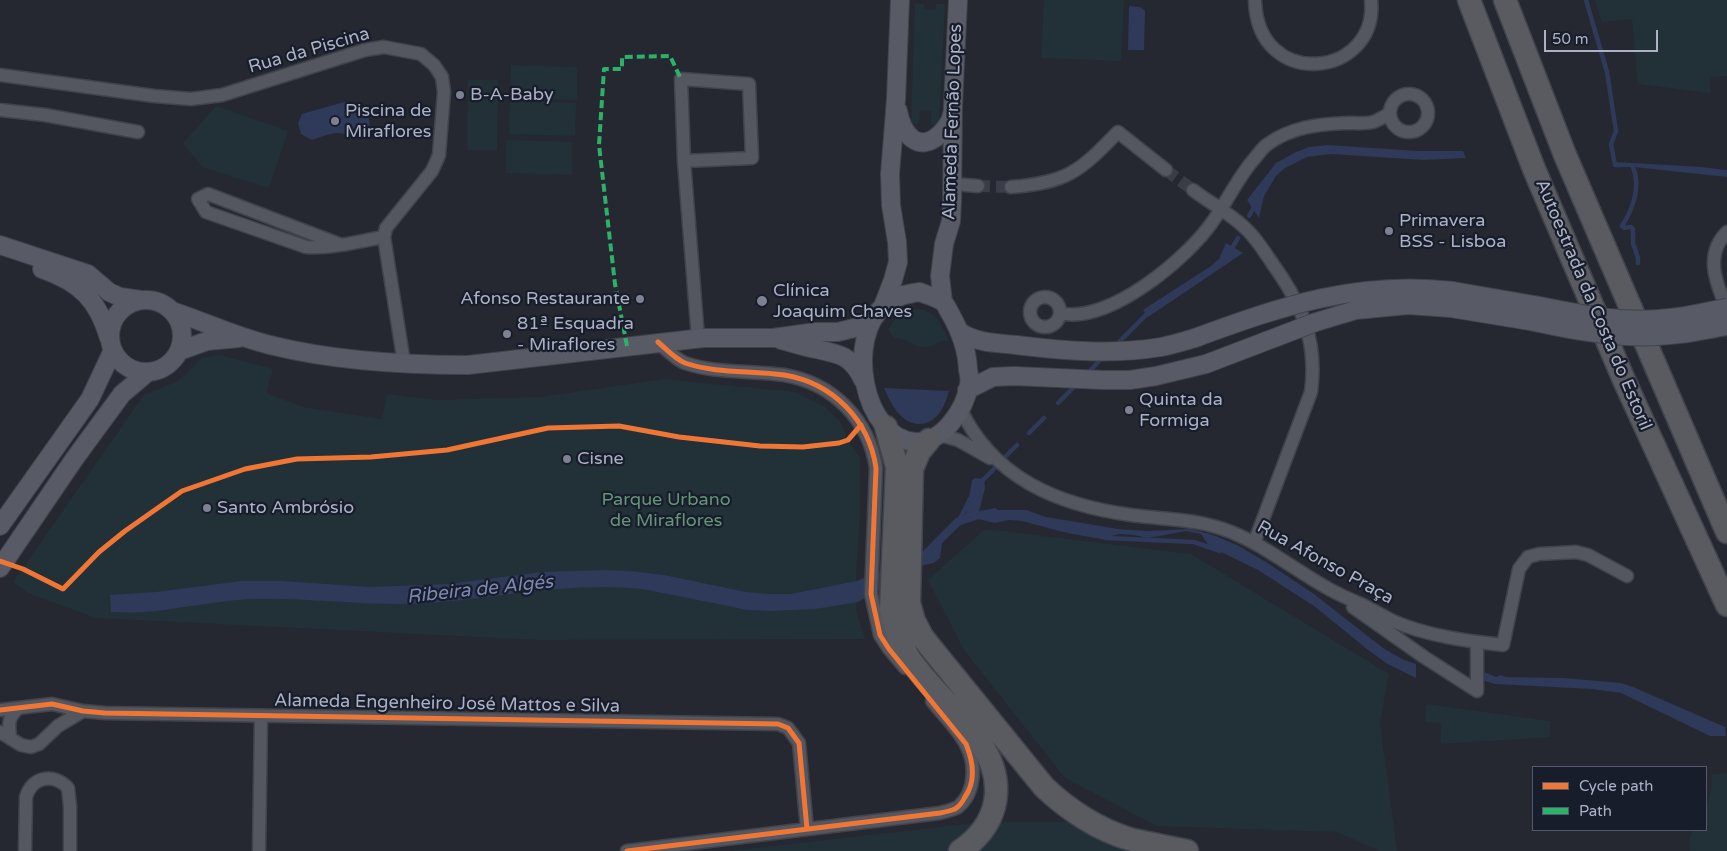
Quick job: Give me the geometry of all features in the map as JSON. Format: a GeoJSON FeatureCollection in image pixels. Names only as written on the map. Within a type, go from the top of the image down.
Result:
{"type":"FeatureCollection","features":[{"type":"Feature","properties":{"kind":"highway","name":"Autoestrada da Costa do Estoril"},"geometry":{"type":"LineString","coordinates":[[1469,0],[1534,169],[1624,380],[1727,605]]}},
{"type":"Feature","properties":{"kind":"highway","name":"Autoestrada da Costa do Estoril"},"geometry":{"type":"LineString","coordinates":[[1505,0],[1565,155],[1727,532]]}},
{"type":"Feature","properties":{"kind":"highway"},"geometry":{"type":"LineString","coordinates":[[886,427],[897,467],[891,608],[894,624],[900,642],[910,659],[980,743],[996,782],[996,801],[992,816],[972,843],[960,851]]}},
{"type":"Feature","properties":{"kind":"highway"},"geometry":{"type":"LineString","coordinates":[[934,437],[919,452],[912,469],[909,603],[914,621],[923,638],[1044,787],[1061,803],[1087,820],[1132,840],[1187,851]]}},
{"type":"Feature","properties":{"kind":"street","name":"Alameda Fernão Lopes"},"geometry":{"type":"LineString","coordinates":[[944,302],[940,276],[944,244],[951,221],[953,106],[958,0]]}},
{"type":"Feature","properties":{"kind":"street"},"geometry":{"type":"LineString","coordinates":[[1255,0],[1255,16],[1261,33],[1273,49],[1289,59],[1307,64],[1326,63],[1335,60],[1344,56],[1358,44],[1368,28],[1372,9],[1371,0]]}},
{"type":"Feature","properties":{"kind":"street"},"geometry":{"type":"LineString","coordinates":[[864,381],[863,350],[865,340],[893,280],[898,262],[898,242],[890,189],[896,99],[898,2]]}},
{"type":"Feature","properties":{"kind":"street","name":"Rua da Piscina"},"geometry":{"type":"LineString","coordinates":[[0,75],[154,96],[191,99],[222,95],[365,50],[400,49],[421,54],[434,65],[442,77],[444,92],[439,155],[432,171],[386,228],[384,237]]}},
{"type":"Feature","properties":{"kind":"street"},"geometry":{"type":"LineString","coordinates":[[684,161],[752,158],[749,84],[681,79],[684,161],[698,338]]}},
{"type":"Feature","properties":{"kind":"street"},"geometry":{"type":"LineString","coordinates":[[896,99],[904,130],[910,137],[924,142],[932,140],[945,128],[951,118],[953,106]]}},
{"type":"Feature","properties":{"kind":"street"},"geometry":{"type":"LineString","coordinates":[[0,110],[45,115],[138,132]]}},
{"type":"Feature","properties":{"kind":"street"},"geometry":{"type":"LineString","coordinates":[[1060,313],[1067,315],[1090,312],[1128,296],[1163,273],[1188,251],[1207,229],[1242,174],[1266,145],[1278,137],[1311,126],[1373,122],[1390,113]]}},
{"type":"Feature","properties":{"kind":"street"},"geometry":{"type":"LineString","coordinates":[[1012,187],[1044,184],[1068,176],[1090,160],[1118,132],[1166,170]]}},
{"type":"Feature","properties":{"kind":"street"},"geometry":{"type":"LineString","coordinates":[[953,184],[978,186]]}},
{"type":"Feature","properties":{"kind":"street"},"geometry":{"type":"LineString","coordinates":[[1193,190],[1250,233],[1290,288],[1303,315],[1310,338],[1314,375],[1311,392],[1254,543]]}},
{"type":"Feature","properties":{"kind":"street"},"geometry":{"type":"LineString","coordinates":[[339,244],[208,194],[198,199],[206,212],[306,246],[317,247],[339,244],[384,237],[404,363]]}},
{"type":"Feature","properties":{"kind":"street"},"geometry":{"type":"LineString","coordinates":[[960,332],[978,340],[1083,352],[1139,350],[1195,338],[1308,300],[1353,292],[1431,288],[1496,297],[1582,315],[1630,319],[1669,318],[1727,309],[1715,281],[1713,271],[1716,249],[1720,240],[1727,232]]}},
{"type":"Feature","properties":{"kind":"street"},"geometry":{"type":"LineString","coordinates":[[0,245],[88,274],[109,292],[120,297],[151,300],[164,305],[172,311],[245,338],[270,345],[332,357],[432,365],[468,365],[698,338],[773,338],[847,330],[858,327],[899,296],[920,292],[944,302],[960,332],[967,353],[970,384],[954,419],[934,437],[917,442],[908,440],[897,436],[886,427],[871,403],[864,381],[852,362],[841,355],[829,351],[773,338]]}},
{"type":"Feature","properties":{"kind":"street"},"geometry":{"type":"LineString","coordinates":[[0,255],[45,270],[78,286],[87,294],[98,309],[112,347],[123,364],[132,370],[148,372],[159,370],[172,361],[179,351],[182,334],[179,322],[172,311]]}},
{"type":"Feature","properties":{"kind":"street"},"geometry":{"type":"LineString","coordinates":[[0,526],[90,399],[112,347],[110,331],[118,312],[129,304],[142,300]]}},
{"type":"Feature","properties":{"kind":"street"},"geometry":{"type":"LineString","coordinates":[[967,390],[993,377],[1130,380],[1156,376],[1206,364],[1338,315],[1356,310],[1389,306],[1430,305],[1493,314],[1586,332],[1630,336],[1671,335],[1727,326]]}},
{"type":"Feature","properties":{"kind":"street"},"geometry":{"type":"LineString","coordinates":[[179,351],[195,344],[213,340],[245,338]]}},
{"type":"Feature","properties":{"kind":"street"},"geometry":{"type":"LineString","coordinates":[[627,851],[940,813],[956,808],[969,792],[972,781],[971,756],[966,744],[889,649],[880,635],[871,594],[876,468],[874,451],[860,425],[846,406],[836,397],[830,392],[812,384],[785,375],[708,369],[683,362],[658,342]]}},
{"type":"Feature","properties":{"kind":"street"},"geometry":{"type":"LineString","coordinates":[[0,568],[75,458],[122,394],[148,372]]}},
{"type":"Feature","properties":{"kind":"street","name":"Rua Afonso Praça"},"geometry":{"type":"LineString","coordinates":[[960,408],[978,439],[1003,466]]}},
{"type":"Feature","properties":{"kind":"street","name":"Rua Afonso Praça"},"geometry":{"type":"LineString","coordinates":[[934,437],[958,440],[1056,498],[1130,515],[1197,521],[1226,530],[1254,543],[1329,589],[1394,621],[1447,637],[1503,645],[1519,569],[1528,557],[1539,554],[1576,552],[1588,555],[1627,576]]}},
{"type":"Feature","properties":{"kind":"street"},"geometry":{"type":"LineString","coordinates":[[1329,589],[1424,657],[1477,691],[1477,642]]}},
{"type":"Feature","properties":{"kind":"street","name":"Alameda Engenheiro José Mattos e Silva"},"geometry":{"type":"LineString","coordinates":[[0,710],[52,704],[83,711],[105,713],[778,724],[788,728],[799,743],[807,829]]}},
{"type":"Feature","properties":{"kind":"street"},"geometry":{"type":"LineString","coordinates":[[19,708],[11,715],[5,735],[21,745],[31,746],[39,744],[58,726],[83,711]]}},
{"type":"Feature","properties":{"kind":"street"},"geometry":{"type":"LineString","coordinates":[[259,851],[261,716]]}},
{"type":"Feature","properties":{"kind":"street"},"geometry":{"type":"LineString","coordinates":[[25,851],[26,797],[28,790],[40,780],[47,778],[56,779],[68,788],[70,851]]}},
{"type":"Feature","properties":{"kind":"green space"},"geometry":{"type":"Polygon","coordinates":[[[1044,0],[1124,0],[1121,61],[1041,58],[1044,0]]]}},
{"type":"Feature","properties":{"kind":"green space"},"geometry":{"type":"Polygon","coordinates":[[[1595,0],[1727,0],[1727,76],[1710,77],[1710,93],[1638,84],[1632,19],[1602,22],[1595,0]]]}},
{"type":"Feature","properties":{"kind":"green space"},"geometry":{"type":"Polygon","coordinates":[[[915,3],[924,4],[925,10],[936,10],[936,4],[945,4],[939,125],[931,124],[931,111],[920,110],[919,124],[911,123],[915,3]]]}},
{"type":"Feature","properties":{"kind":"green space"},"geometry":{"type":"Polygon","coordinates":[[[511,65],[577,67],[577,100],[510,98],[511,65]]]}},
{"type":"Feature","properties":{"kind":"green space"},"geometry":{"type":"Polygon","coordinates":[[[468,80],[498,80],[497,150],[467,150],[468,80]]]}},
{"type":"Feature","properties":{"kind":"green space"},"geometry":{"type":"Polygon","coordinates":[[[510,101],[576,103],[575,136],[509,134],[510,101]]]}},
{"type":"Feature","properties":{"kind":"green space"},"geometry":{"type":"Polygon","coordinates":[[[216,106],[288,131],[269,188],[202,167],[183,143],[216,106]]]}},
{"type":"Feature","properties":{"kind":"green space"},"geometry":{"type":"Polygon","coordinates":[[[506,140],[572,142],[572,175],[506,173],[506,140]]]}},
{"type":"Feature","properties":{"kind":"green space"},"geometry":{"type":"Polygon","coordinates":[[[910,309],[931,313],[939,322],[949,341],[941,341],[921,347],[904,339],[894,338],[888,330],[890,326],[897,318],[910,309]]]}},
{"type":"Feature","properties":{"kind":"green space","name":"Parque Urbano de Miraflores"},"geometry":{"type":"Polygon","coordinates":[[[219,355],[273,369],[266,393],[303,407],[382,419],[387,394],[434,400],[540,397],[664,379],[795,392],[825,407],[840,421],[848,440],[860,458],[856,610],[865,639],[541,640],[96,618],[28,593],[13,582],[144,395],[178,381],[202,358],[219,355]]]}},
{"type":"Feature","properties":{"kind":"green space"},"geometry":{"type":"Polygon","coordinates":[[[985,529],[1191,554],[1389,674],[1380,722],[1397,851],[1380,851],[1337,832],[1157,826],[1065,778],[964,650],[928,580],[985,529]]]}},
{"type":"Feature","properties":{"kind":"green space"},"geometry":{"type":"Polygon","coordinates":[[[1426,704],[1550,721],[1550,737],[1441,744],[1441,723],[1425,722],[1426,704]]]}},
{"type":"Feature","properties":{"kind":"green space"},"geometry":{"type":"Polygon","coordinates":[[[1727,773],[1727,851],[1690,851],[1689,838],[1693,831],[1707,831],[1707,805],[1712,775],[1727,773]]]}},
{"type":"Feature","properties":{"kind":"green space"},"geometry":{"type":"Polygon","coordinates":[[[983,822],[1078,822],[1139,851],[730,851],[983,822]]]}},
{"type":"Feature","properties":{"kind":"water"},"geometry":{"type":"Polygon","coordinates":[[[1129,6],[1140,7],[1145,11],[1144,50],[1128,50],[1129,6]]]}},
{"type":"Feature","properties":{"kind":"water","name":"Piscina de Miraflores"},"geometry":{"type":"Polygon","coordinates":[[[344,102],[356,105],[368,114],[370,126],[361,136],[357,138],[336,133],[312,140],[301,134],[298,123],[302,114],[344,102]]]}},
{"type":"Feature","properties":{"kind":"water"},"geometry":{"type":"Polygon","coordinates":[[[1328,145],[1418,151],[1463,151],[1466,158],[1423,160],[1331,154],[1307,157],[1285,168],[1276,176],[1264,196],[1259,218],[1247,200],[1276,163],[1309,147],[1328,145]]]}},
{"type":"Feature","properties":{"kind":"water"},"geometry":{"type":"Polygon","coordinates":[[[1615,162],[1727,170],[1727,177],[1634,167],[1616,167],[1615,162]]]}},
{"type":"Feature","properties":{"kind":"water"},"geometry":{"type":"Polygon","coordinates":[[[1226,243],[1243,253],[1148,317],[1143,310],[1211,266],[1219,259],[1226,243]]]}},
{"type":"Feature","properties":{"kind":"water"},"geometry":{"type":"Polygon","coordinates":[[[884,388],[949,391],[939,414],[931,421],[916,424],[911,423],[899,414],[884,388]]]}},
{"type":"Feature","properties":{"kind":"water"},"geometry":{"type":"Polygon","coordinates":[[[975,478],[984,479],[985,488],[979,511],[996,508],[997,510],[1026,510],[1046,517],[1118,529],[1148,531],[1191,529],[1213,535],[1237,545],[1314,594],[1383,648],[1404,660],[1416,664],[1416,678],[1386,663],[1314,606],[1258,570],[1209,546],[1201,534],[1186,531],[1148,538],[1119,534],[1102,539],[1067,533],[1022,521],[1009,520],[995,523],[969,517],[942,543],[940,558],[934,563],[924,565],[858,602],[815,609],[748,610],[648,590],[621,587],[593,587],[566,588],[429,603],[384,604],[295,599],[250,599],[145,612],[111,612],[110,595],[156,592],[241,581],[283,581],[368,587],[448,584],[542,572],[604,570],[664,575],[746,592],[791,594],[857,581],[922,552],[956,518],[966,514],[972,480],[975,478]]]}},
{"type":"Feature","properties":{"kind":"water"},"geometry":{"type":"Polygon","coordinates":[[[1484,672],[1496,677],[1501,675],[1506,677],[1563,678],[1621,683],[1725,727],[1726,736],[1710,736],[1621,693],[1592,689],[1495,684],[1485,681],[1484,672]]]}},
{"type":"Feature","properties":{"kind":"waterway"},"geometry":{"type":"LineString","coordinates":[[1586,0],[1607,72],[1616,131],[1611,144],[1615,165],[1621,165]]}},
{"type":"Feature","properties":{"kind":"waterway"},"geometry":{"type":"LineString","coordinates":[[1633,167],[1636,182],[1635,197],[1622,226],[1633,229],[1633,243],[1638,263]]}},
{"type":"Feature","properties":{"kind":"waterway"},"geometry":{"type":"LineString","coordinates":[[1249,216],[1255,205]]}},
{"type":"Feature","properties":{"kind":"waterway"},"geometry":{"type":"LineString","coordinates":[[1231,250],[1238,238]]}},
{"type":"Feature","properties":{"kind":"waterway"},"geometry":{"type":"LineString","coordinates":[[1117,344],[1150,311]]}},
{"type":"Feature","properties":{"kind":"waterway"},"geometry":{"type":"LineString","coordinates":[[1089,372],[1101,359]]}},
{"type":"Feature","properties":{"kind":"waterway"},"geometry":{"type":"LineString","coordinates":[[1058,403],[1074,387]]}},
{"type":"Feature","properties":{"kind":"waterway"},"geometry":{"type":"LineString","coordinates":[[1029,433],[1044,418]]}},
{"type":"Feature","properties":{"kind":"waterway"},"geometry":{"type":"LineString","coordinates":[[1006,456],[1017,445]]}},
{"type":"Feature","properties":{"kind":"waterway"},"geometry":{"type":"LineString","coordinates":[[981,482],[994,469]]}},
{"type":"Feature","properties":{"kind":"waterway"},"geometry":{"type":"LineString","coordinates":[[960,519],[970,499]]}},
{"type":"Feature","properties":{"kind":"waterway","name":"Ribeira de Algés"},"geometry":{"type":"LineString","coordinates":[[959,523],[978,517]]}},
{"type":"Feature","properties":{"kind":"waterway","name":"Ribeira de Algés"},"geometry":{"type":"LineString","coordinates":[[1100,536],[1106,538],[1194,542],[1220,551]]}},
{"type":"Feature","properties":{"kind":"tunnel"},"geometry":{"type":"LineString","coordinates":[[1166,170],[1193,190]]}},
{"type":"Feature","properties":{"kind":"tunnel"},"geometry":{"type":"LineString","coordinates":[[978,186],[1011,187]]}},
{"type":"Feature","properties":{"kind":"marked path"},"geometry":{"type":"LineString","coordinates":[[627,346],[615,284],[599,145],[604,69],[622,69],[622,57],[670,56],[681,79]]}},
{"type":"Feature","properties":{"kind":"cycle path"},"geometry":{"type":"LineString","coordinates":[[627,851],[944,812],[955,809],[961,803],[968,791],[972,778],[972,764],[966,744],[889,649],[880,635],[871,594],[876,468],[866,434],[857,420],[846,406],[833,395],[802,379],[784,375],[709,369],[685,363],[658,342]]}},
{"type":"Feature","properties":{"kind":"cycle path"},"geometry":{"type":"LineString","coordinates":[[0,561],[23,569],[63,589],[99,552],[125,531],[182,491],[245,469],[297,459],[371,457],[447,450],[548,428],[619,426],[679,437],[760,446],[803,447],[839,443],[848,440],[861,425]]}},
{"type":"Feature","properties":{"kind":"cycle path"},"geometry":{"type":"LineString","coordinates":[[0,710],[52,704],[83,711],[105,713],[778,724],[788,728],[799,743],[807,829]]}},
{"type":"Feature","properties":{"kind":"place","name":"B-A-Baby"},"geometry":{"type":"Point","coordinates":[460,95]}},
{"type":"Feature","properties":{"kind":"place","name":"Piscina de Miraflores"},"geometry":{"type":"Point","coordinates":[335,121]}},
{"type":"Feature","properties":{"kind":"place","name":"Primavera BSS - Lisboa"},"geometry":{"type":"Point","coordinates":[1389,231]}},
{"type":"Feature","properties":{"kind":"place","name":"Afonso Restaurante"},"geometry":{"type":"Point","coordinates":[640,299]}},
{"type":"Feature","properties":{"kind":"place","name":"Clínica Joaquim Chaves"},"geometry":{"type":"Point","coordinates":[762,301]}},
{"type":"Feature","properties":{"kind":"place","name":"81ª Esquadra - Miraflores"},"geometry":{"type":"Point","coordinates":[507,334]}},
{"type":"Feature","properties":{"kind":"place","name":"Quinta da Formiga"},"geometry":{"type":"Point","coordinates":[1129,410]}},
{"type":"Feature","properties":{"kind":"place","name":"Cisne"},"geometry":{"type":"Point","coordinates":[567,459]}},
{"type":"Feature","properties":{"kind":"place","name":"Santo Ambrósio"},"geometry":{"type":"Point","coordinates":[207,508]}}]}
